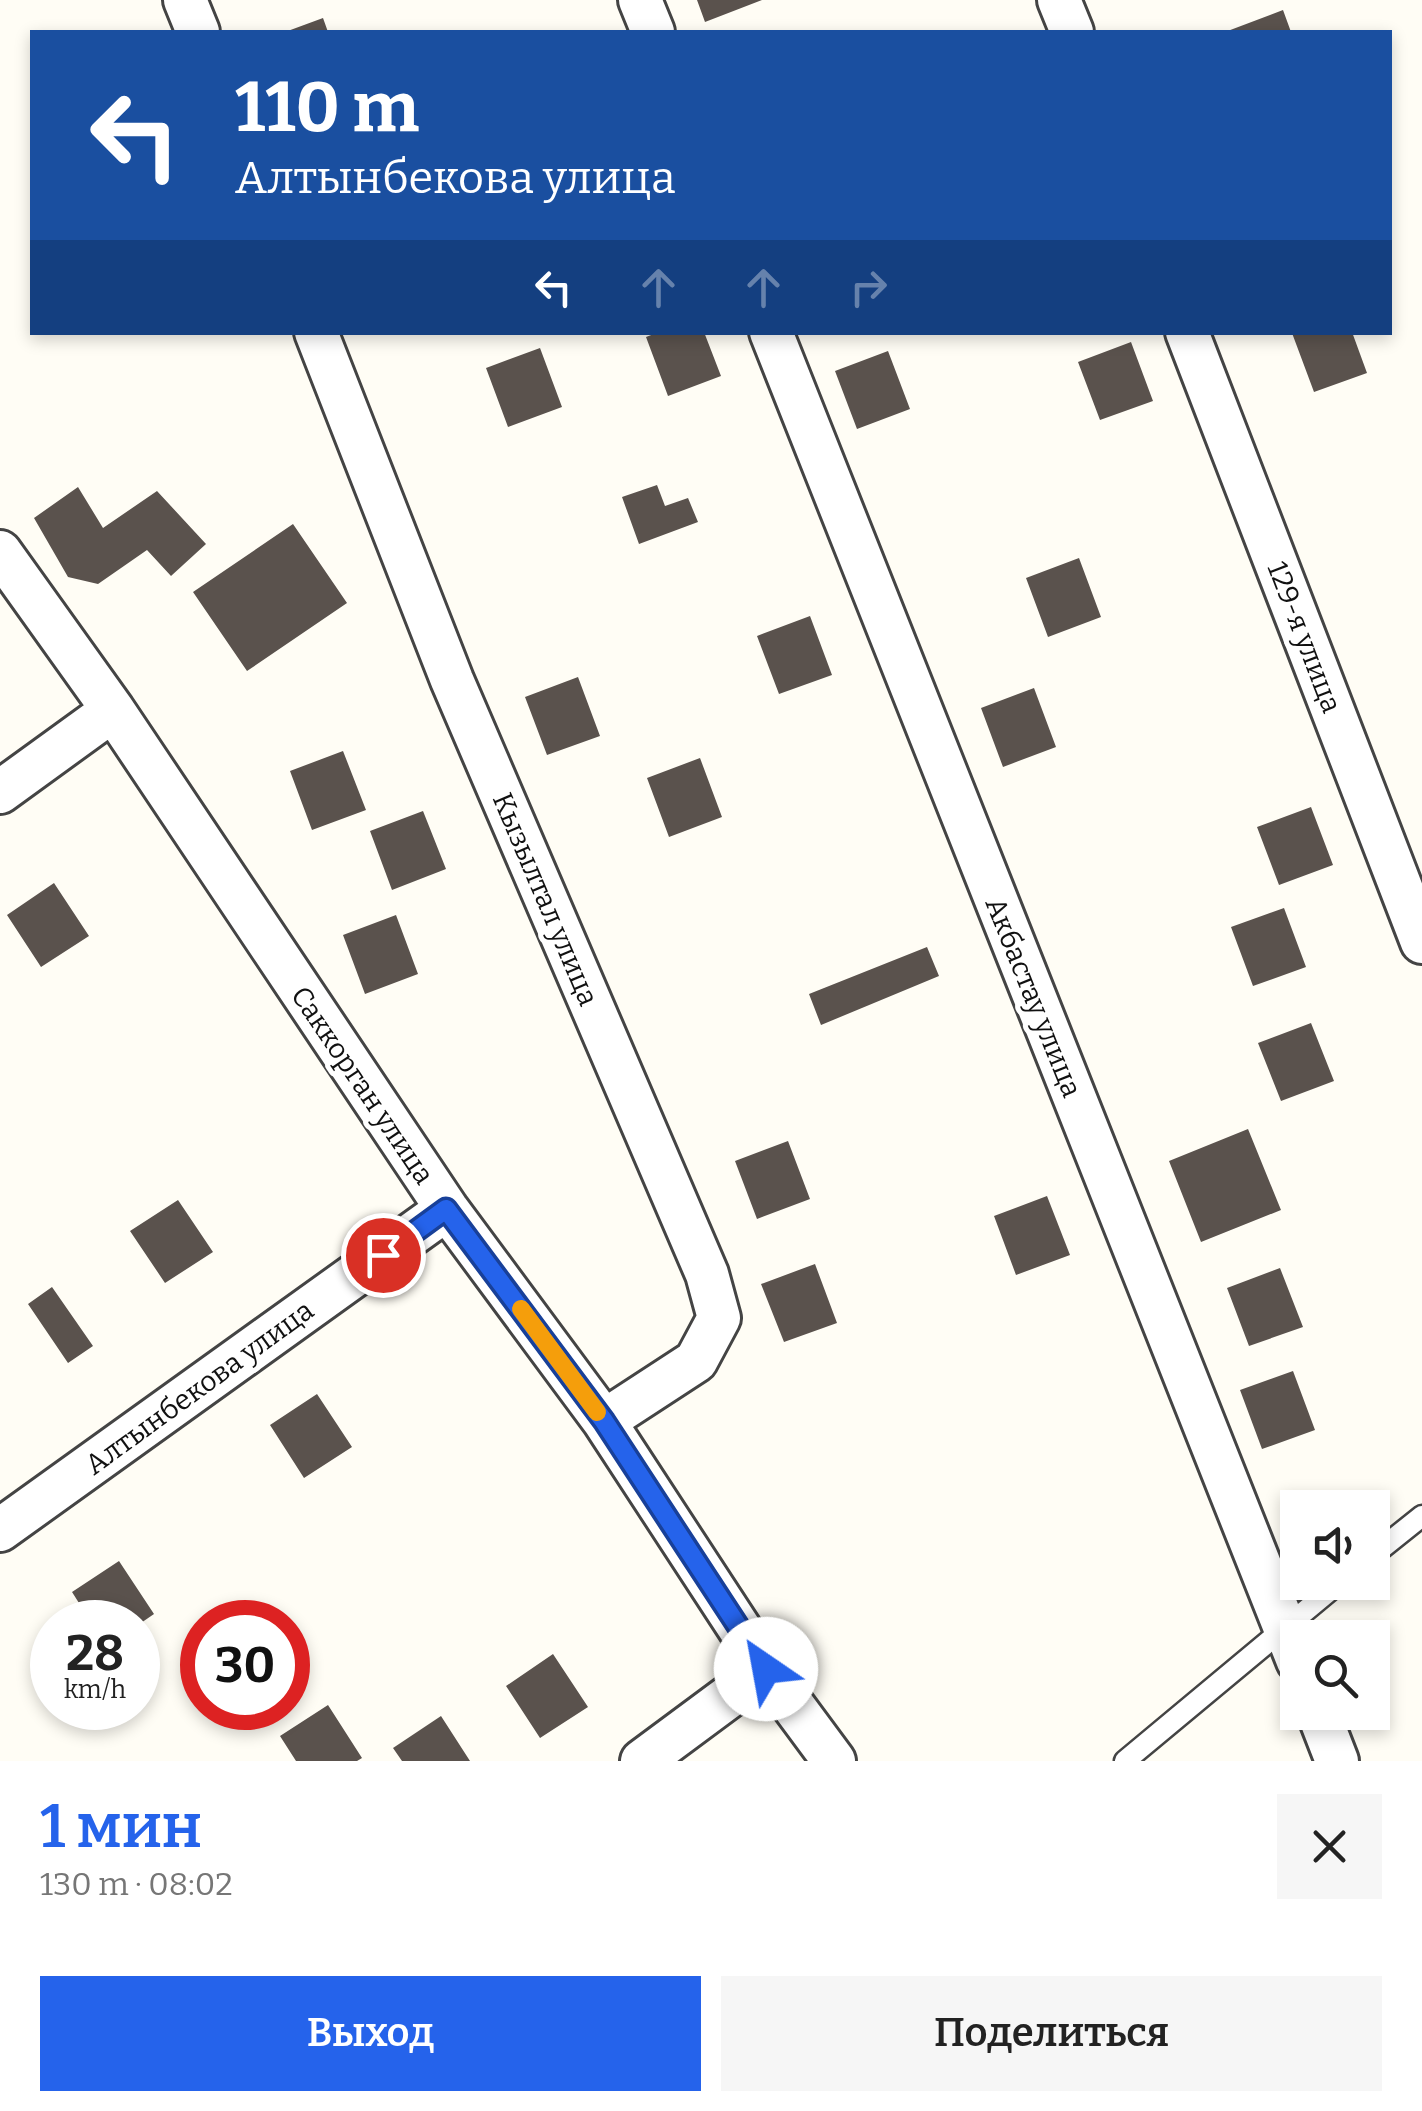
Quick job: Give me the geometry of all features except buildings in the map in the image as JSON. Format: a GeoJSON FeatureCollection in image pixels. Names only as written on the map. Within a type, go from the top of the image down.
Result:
{"type":"FeatureCollection","features":[{"type":"Feature","properties":{"kind":"street"},"geometry":{"type":"LineString","coordinates":[[185,0],[197,30]]}},
{"type":"Feature","properties":{"kind":"street"},"geometry":{"type":"LineString","coordinates":[[640,0],[652,30]]}},
{"type":"Feature","properties":{"kind":"street"},"geometry":{"type":"LineString","coordinates":[[1060,0],[1071,30]]}},
{"type":"Feature","properties":{"kind":"street","name":"Кызылтал улица"},"geometry":{"type":"LineString","coordinates":[[317,335],[452,680],[707,1274],[719,1318],[696,1362],[604,1421]]}},
{"type":"Feature","properties":{"kind":"street","name":"Акбастау улица"},"geometry":{"type":"LineString","coordinates":[[773,335],[1282,1620]]}},
{"type":"Feature","properties":{"kind":"street","name":"129-я улица"},"geometry":{"type":"LineString","coordinates":[[1189,335],[1422,942]]}},
{"type":"Feature","properties":{"kind":"street","name":"Саккорган улица"},"geometry":{"type":"LineString","coordinates":[[0,552],[113,710],[446,1209],[604,1421],[766,1669],[834,1761]]}},
{"type":"Feature","properties":{"kind":"street"},"geometry":{"type":"LineString","coordinates":[[0,792],[113,710]]}},
{"type":"Feature","properties":{"kind":"street","name":"Алтынбекова улица"},"geometry":{"type":"LineString","coordinates":[[0,1530],[446,1209]]}},
{"type":"Feature","properties":{"kind":"street"},"geometry":{"type":"LineString","coordinates":[[642,1761],[766,1669]]}},
{"type":"Feature","properties":{"kind":"street"},"geometry":{"type":"LineString","coordinates":[[1325,1730],[1337,1761]]}},
{"type":"Feature","properties":{"kind":"lane"},"geometry":{"type":"LineString","coordinates":[[1390,1542],[1422,1516]]}},
{"type":"Feature","properties":{"kind":"lane"},"geometry":{"type":"LineString","coordinates":[[1310,1620],[1326,1600]]}},
{"type":"Feature","properties":{"kind":"lane"},"geometry":{"type":"LineString","coordinates":[[1126,1761],[1280,1652]]}},
{"type":"Feature","properties":{"kind":"slow traffic"},"geometry":{"type":"LineString","coordinates":[[521,1309],[597,1412]]}},
{"type":"Feature","properties":{"kind":"route"},"geometry":{"type":"LineString","coordinates":[[383,1255],[446,1209],[604,1421],[766,1669]]}}]}
